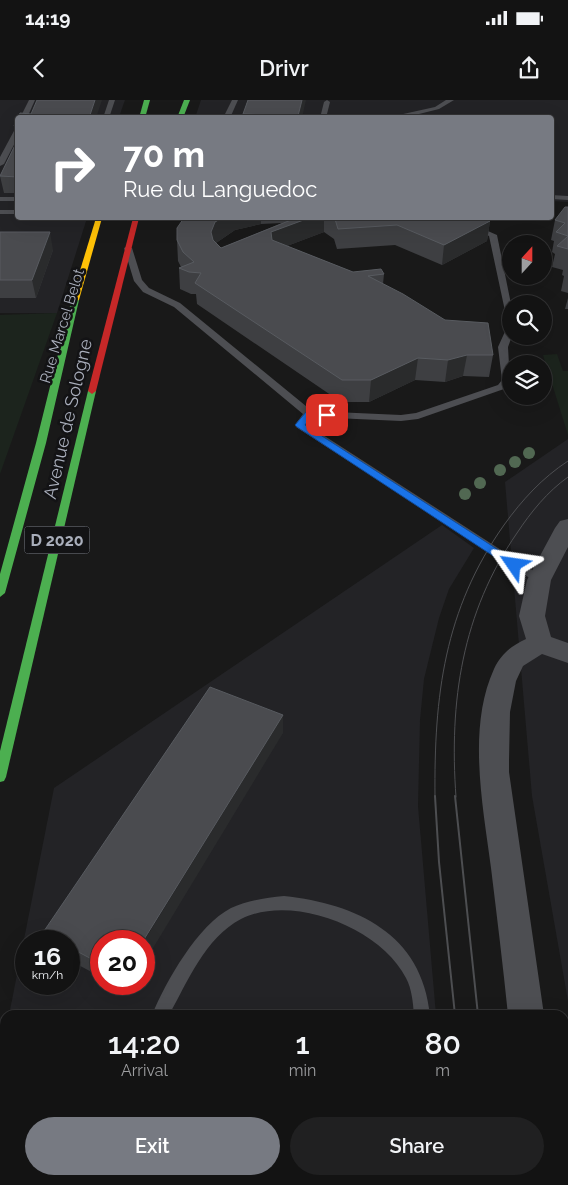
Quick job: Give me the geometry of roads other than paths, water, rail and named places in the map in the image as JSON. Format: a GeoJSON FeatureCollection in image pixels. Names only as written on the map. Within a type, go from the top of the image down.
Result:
{"type":"FeatureCollection","features":[{"type":"Feature","properties":{"kind":"main road"},"geometry":{"type":"LineString","coordinates":[[143,115],[147,100]]}},
{"type":"Feature","properties":{"kind":"main road"},"geometry":{"type":"LineString","coordinates":[[181,115],[186,100]]}},
{"type":"Feature","properties":{"kind":"main road"},"geometry":{"type":"LineString","coordinates":[[41,443],[95,220]]}},
{"type":"Feature","properties":{"kind":"main road","name":"Rue Marcel Belot"},"geometry":{"type":"LineString","coordinates":[[41,443],[110,220]]}},
{"type":"Feature","properties":{"kind":"main road","name":"D 2020"},"geometry":{"type":"LineString","coordinates":[[129,252],[136,220]]}},
{"type":"Feature","properties":{"kind":"main road"},"geometry":{"type":"LineString","coordinates":[[129,252],[143,220]]}},
{"type":"Feature","properties":{"kind":"main road","name":"Avenue de Sologne"},"geometry":{"type":"LineString","coordinates":[[0,777],[114,303],[129,252]]}},
{"type":"Feature","properties":{"kind":"main road","name":"D 2020"},"geometry":{"type":"LineString","coordinates":[[0,593],[41,443]]}},
{"type":"Feature","properties":{"kind":"street"},"geometry":{"type":"LineString","coordinates":[[540,643],[532,616],[539,580],[562,534],[568,528]]}},
{"type":"Feature","properties":{"kind":"street"},"geometry":{"type":"LineString","coordinates":[[525,1010],[494,772],[494,738],[498,704],[505,673],[514,659],[540,643],[568,652]]}},
{"type":"Feature","properties":{"kind":"lane"},"geometry":{"type":"LineString","coordinates":[[24,115],[32,100]]}},
{"type":"Feature","properties":{"kind":"lane"},"geometry":{"type":"LineString","coordinates":[[107,115],[112,100]]}},
{"type":"Feature","properties":{"kind":"lane"},"geometry":{"type":"LineString","coordinates":[[228,115],[235,100]]}},
{"type":"Feature","properties":{"kind":"lane"},"geometry":{"type":"LineString","coordinates":[[412,115],[437,108],[450,100]]}},
{"type":"Feature","properties":{"kind":"lane"},"geometry":{"type":"LineString","coordinates":[[324,115],[327,102]]}},
{"type":"Feature","properties":{"kind":"lane"},"geometry":{"type":"LineString","coordinates":[[0,164],[15,135]]}},
{"type":"Feature","properties":{"kind":"lane"},"geometry":{"type":"LineString","coordinates":[[554,197],[568,198]]}},
{"type":"Feature","properties":{"kind":"lane"},"geometry":{"type":"LineString","coordinates":[[0,198],[15,199]]}},
{"type":"Feature","properties":{"kind":"lane"},"geometry":{"type":"LineString","coordinates":[[0,212],[15,212]]}},
{"type":"Feature","properties":{"kind":"lane"},"geometry":{"type":"LineString","coordinates":[[458,220],[494,236],[505,295]]}},
{"type":"Feature","properties":{"kind":"lane"},"geometry":{"type":"LineString","coordinates":[[129,252],[138,281],[146,290],[177,305],[309,414],[401,418],[418,416],[501,387],[507,381],[504,345]]}},
{"type":"Feature","properties":{"kind":"lane"},"geometry":{"type":"LineString","coordinates":[[309,414],[300,425],[539,580]]}},
{"type":"Feature","properties":{"kind":"lane"},"geometry":{"type":"LineString","coordinates":[[163,1010],[198,951],[222,924],[237,913],[256,907],[278,904],[329,910],[361,924],[377,935],[402,958],[413,974],[421,1010]]}},
{"type":"Feature","properties":{"kind":"tram line"},"geometry":{"type":"LineString","coordinates":[[435,796],[437,724],[441,689],[447,655],[468,589],[484,557],[504,525],[525,498],[541,482],[568,461]]}},
{"type":"Feature","properties":{"kind":"tram line"},"geometry":{"type":"LineString","coordinates":[[456,797],[454,761],[458,692],[463,659],[483,594],[498,563],[517,533],[540,503],[568,477]]}},
{"type":"Feature","properties":{"kind":"tram line"},"geometry":{"type":"LineString","coordinates":[[435,796],[439,862],[454,1010]]}},
{"type":"Feature","properties":{"kind":"tram line"},"geometry":{"type":"LineString","coordinates":[[455,796],[477,1010]]}}]}
